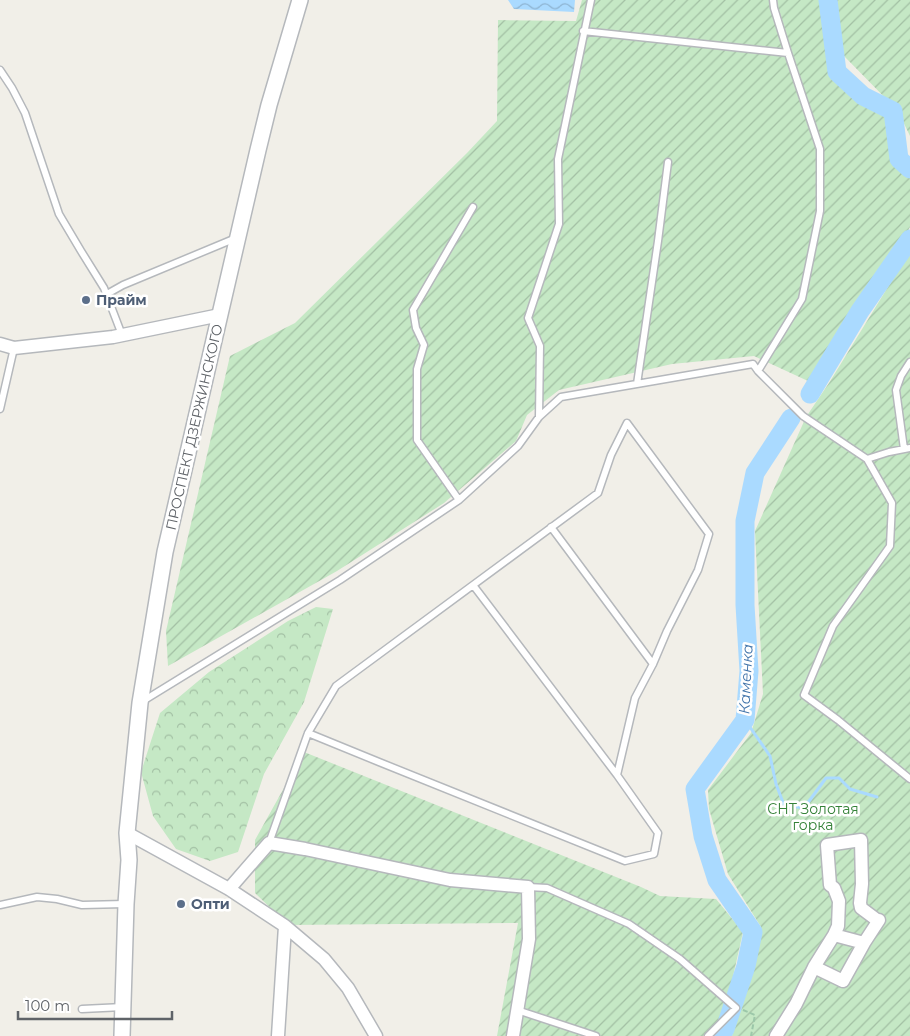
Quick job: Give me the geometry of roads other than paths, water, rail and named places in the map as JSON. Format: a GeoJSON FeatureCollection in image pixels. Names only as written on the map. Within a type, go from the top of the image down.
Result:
{"type":"FeatureCollection","features":[{"type":"Feature","properties":{"kind":"street","name":"ПРОСПЕКТ ДЗЕРЖИНСКОГО"},"geometry":{"type":"LineString","coordinates":[[122,1036],[129,860],[127,834],[140,703],[165,552],[269,105],[300,0]]}},
{"type":"Feature","properties":{"kind":"street"},"geometry":{"type":"LineString","coordinates":[[0,344],[14,348],[122,335],[220,315]]}},
{"type":"Feature","properties":{"kind":"street"},"geometry":{"type":"LineString","coordinates":[[127,834],[229,889],[285,926],[324,960],[348,988],[376,1036]]}},
{"type":"Feature","properties":{"kind":"street"},"geometry":{"type":"LineString","coordinates":[[776,1036],[796,1004],[814,967],[838,926],[839,900],[834,888],[830,885],[827,845],[861,840],[861,908],[879,920],[843,981],[814,967]]}},
{"type":"Feature","properties":{"kind":"street"},"geometry":{"type":"LineString","coordinates":[[229,889],[269,843],[305,848],[450,880],[528,887],[529,939],[513,1036]]}},
{"type":"Feature","properties":{"kind":"street"},"geometry":{"type":"LineString","coordinates":[[278,1036],[285,926]]}},
{"type":"Feature","properties":{"kind":"street"},"geometry":{"type":"LineString","coordinates":[[834,935],[864,943]]}},
{"type":"Feature","properties":{"kind":"lane"},"geometry":{"type":"LineString","coordinates":[[539,417],[540,346],[528,318],[559,224],[558,159],[590,0]]}},
{"type":"Feature","properties":{"kind":"lane"},"geometry":{"type":"LineString","coordinates":[[758,371],[802,299],[820,211],[820,149],[788,53],[773,0]]}},
{"type":"Feature","properties":{"kind":"lane"},"geometry":{"type":"LineString","coordinates":[[584,31],[788,53]]}},
{"type":"Feature","properties":{"kind":"lane"},"geometry":{"type":"LineString","coordinates":[[0,70],[25,113],[60,214],[80,251],[104,288],[122,335]]}},
{"type":"Feature","properties":{"kind":"lane"},"geometry":{"type":"LineString","coordinates":[[637,384],[668,162]]}},
{"type":"Feature","properties":{"kind":"lane"},"geometry":{"type":"LineString","coordinates":[[459,500],[417,440],[416,369],[424,345],[416,328],[413,310],[473,207]]}},
{"type":"Feature","properties":{"kind":"lane"},"geometry":{"type":"LineString","coordinates":[[107,294],[123,285],[238,238]]}},
{"type":"Feature","properties":{"kind":"lane"},"geometry":{"type":"LineString","coordinates":[[0,409],[14,348]]}},
{"type":"Feature","properties":{"kind":"lane"},"geometry":{"type":"LineString","coordinates":[[867,459],[907,449],[896,390],[901,376],[910,362]]}},
{"type":"Feature","properties":{"kind":"lane"},"geometry":{"type":"LineString","coordinates":[[140,703],[340,580],[459,500],[518,446],[539,417],[561,397],[752,364],[803,416],[867,459],[892,503],[890,546],[833,626],[804,695],[838,720],[910,779]]}},
{"type":"Feature","properties":{"kind":"lane"},"geometry":{"type":"LineString","coordinates":[[269,843],[308,733],[336,686],[598,493],[610,455],[626,424],[709,534],[698,570],[635,698],[617,775]]}},
{"type":"Feature","properties":{"kind":"lane"},"geometry":{"type":"LineString","coordinates":[[551,527],[653,664]]}},
{"type":"Feature","properties":{"kind":"lane"},"geometry":{"type":"LineString","coordinates":[[308,733],[625,861],[654,854],[658,833],[617,775],[473,584]]}},
{"type":"Feature","properties":{"kind":"lane"},"geometry":{"type":"LineString","coordinates":[[528,887],[547,888],[629,924],[680,959],[736,1008],[708,1036]]}},
{"type":"Feature","properties":{"kind":"lane"},"geometry":{"type":"LineString","coordinates":[[0,905],[38,897],[82,905],[126,904]]}},
{"type":"Feature","properties":{"kind":"lane"},"geometry":{"type":"LineString","coordinates":[[82,1009],[123,1007]]}},
{"type":"Feature","properties":{"kind":"lane"},"geometry":{"type":"LineString","coordinates":[[517,1010],[596,1036]]}},
{"type":"Feature","properties":{"kind":"water"},"geometry":{"type":"Polygon","coordinates":[[[508,0],[575,0],[574,12],[514,9],[508,0]]]}},
{"type":"Feature","properties":{"kind":"waterway","name":"Каменка"},"geometry":{"type":"LineString","coordinates":[[828,0],[837,72],[863,96],[893,111],[899,159],[910,169]]}},
{"type":"Feature","properties":{"kind":"waterway","name":"Каменка"},"geometry":{"type":"LineString","coordinates":[[810,394],[860,311],[910,239]]}},
{"type":"Feature","properties":{"kind":"waterway","name":"Каменка"},"geometry":{"type":"LineString","coordinates":[[721,1036],[746,966],[753,932],[717,880],[703,836],[695,789],[745,720],[749,671],[745,605],[745,521],[755,473],[791,418]]}},
{"type":"Feature","properties":{"kind":"waterway"},"geometry":{"type":"LineString","coordinates":[[745,720],[770,756],[776,784],[784,805],[804,808],[826,778],[839,778],[850,789],[877,797]]}},
{"type":"Feature","properties":{"kind":"place","name":"Прайм"},"geometry":{"type":"Point","coordinates":[86,300]}},
{"type":"Feature","properties":{"kind":"place","name":"Опти"},"geometry":{"type":"Point","coordinates":[181,904]}},
{"type":"Feature","properties":{"kind":"park label","name":"СНТ Золотая горка"},"geometry":{"type":"Point","coordinates":[813,818]}}]}
